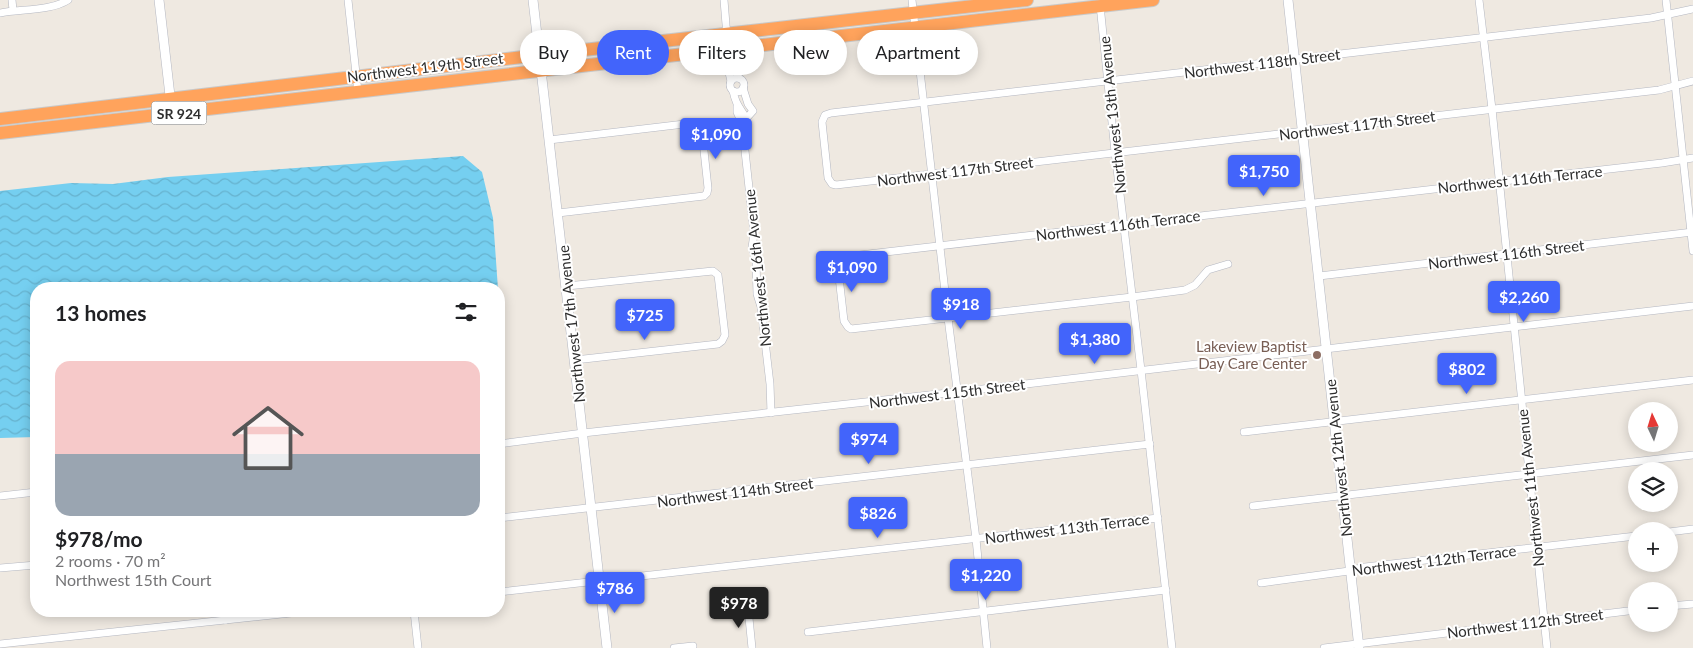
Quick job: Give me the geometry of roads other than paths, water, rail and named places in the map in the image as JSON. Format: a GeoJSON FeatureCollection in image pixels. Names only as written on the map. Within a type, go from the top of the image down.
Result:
{"type":"FeatureCollection","features":[{"type":"Feature","properties":{"kind":"highway","name":"Northwest 119th Street"},"geometry":{"type":"LineString","coordinates":[[754,30],[913,6],[1027,0]]}},
{"type":"Feature","properties":{"kind":"highway","name":"Northwest 119th Street"},"geometry":{"type":"LineString","coordinates":[[764,45],[1100,3],[1153,0]]}},
{"type":"Feature","properties":{"kind":"highway","name":"Northwest 119th Street"},"geometry":{"type":"LineString","coordinates":[[587,50],[679,39]]}},
{"type":"Feature","properties":{"kind":"highway","name":"Northwest 119th Street"},"geometry":{"type":"LineString","coordinates":[[587,65],[679,54]]}},
{"type":"Feature","properties":{"kind":"highway","name":"Northwest 119th Street"},"geometry":{"type":"LineString","coordinates":[[0,119],[520,57]]}},
{"type":"Feature","properties":{"kind":"highway","name":"Northwest 119th Street"},"geometry":{"type":"LineString","coordinates":[[0,133],[520,72]]}},
{"type":"Feature","properties":{"kind":"street"},"geometry":{"type":"LineString","coordinates":[[12,0],[13,10]]}},
{"type":"Feature","properties":{"kind":"street"},"geometry":{"type":"LineString","coordinates":[[0,13],[48,7],[64,3],[68,0]]}},
{"type":"Feature","properties":{"kind":"street"},"geometry":{"type":"LineString","coordinates":[[159,0],[172,114]]}},
{"type":"Feature","properties":{"kind":"street"},"geometry":{"type":"LineString","coordinates":[[348,0],[358,92]]}},
{"type":"Feature","properties":{"kind":"street","name":"Northwest 17th Avenue"},"geometry":{"type":"LineString","coordinates":[[533,0],[536,30]]}},
{"type":"Feature","properties":{"kind":"street","name":"Northwest 16th Avenue"},"geometry":{"type":"LineString","coordinates":[[724,0],[727,30]]}},
{"type":"Feature","properties":{"kind":"street","name":"Northwest 12th Avenue"},"geometry":{"type":"LineString","coordinates":[[1288,0],[1359,646]]}},
{"type":"Feature","properties":{"kind":"street","name":"Northwest 11th Avenue"},"geometry":{"type":"LineString","coordinates":[[1479,0],[1492,109],[1547,648]]}},
{"type":"Feature","properties":{"kind":"street"},"geometry":{"type":"LineString","coordinates":[[1666,0],[1693,251]]}},
{"type":"Feature","properties":{"kind":"street","name":"Northwest 13th Avenue"},"geometry":{"type":"LineString","coordinates":[[1100,3],[1115,152],[1172,648]]}},
{"type":"Feature","properties":{"kind":"street"},"geometry":{"type":"LineString","coordinates":[[913,6],[948,318],[976,539],[987,648]]}},
{"type":"Feature","properties":{"kind":"street","name":"Northwest 118th Street"},"geometry":{"type":"LineString","coordinates":[[842,184],[832,184],[828,178],[822,122],[825,115],[831,113],[1651,18],[1693,8]]}},
{"type":"Feature","properties":{"kind":"street","name":"Northwest 17th Avenue"},"geometry":{"type":"LineString","coordinates":[[541,75],[567,286],[608,648]]}},
{"type":"Feature","properties":{"kind":"street","name":"Northwest 16th Avenue"},"geometry":{"type":"LineString","coordinates":[[730,75],[730,85],[738,107],[737,112],[744,120],[754,234],[752,247],[756,261],[758,294],[764,326],[771,413]]}},
{"type":"Feature","properties":{"kind":"street","name":"Northwest 16th Avenue"},"geometry":{"type":"LineString","coordinates":[[737,75],[744,83],[748,104],[753,111],[744,120]]}},
{"type":"Feature","properties":{"kind":"street"},"geometry":{"type":"LineString","coordinates":[[731,81],[734,78],[739,78]]}},
{"type":"Feature","properties":{"kind":"street","name":"Northwest 117th Street"},"geometry":{"type":"LineString","coordinates":[[842,184],[1658,90],[1693,82]]}},
{"type":"Feature","properties":{"kind":"street"},"geometry":{"type":"LineString","coordinates":[[733,91],[740,91],[744,88]]}},
{"type":"Feature","properties":{"kind":"street"},"geometry":{"type":"LineString","coordinates":[[738,107],[748,104]]}},
{"type":"Feature","properties":{"kind":"street"},"geometry":{"type":"LineString","coordinates":[[549,140],[693,123],[700,127],[702,132],[707,193],[699,197],[558,213]]}},
{"type":"Feature","properties":{"kind":"street","name":"Northwest 116th Terrace"},"geometry":{"type":"LineString","coordinates":[[948,318],[848,328],[844,320],[838,268],[841,259],[851,256],[1693,158]]}},
{"type":"Feature","properties":{"kind":"street","name":"Northwest 116th Street"},"geometry":{"type":"LineString","coordinates":[[1319,276],[1692,232]]}},
{"type":"Feature","properties":{"kind":"street"},"geometry":{"type":"LineString","coordinates":[[948,318],[1132,298],[1185,290],[1195,285],[1208,270],[1228,264]]}},
{"type":"Feature","properties":{"kind":"street"},"geometry":{"type":"LineString","coordinates":[[567,286],[709,270],[718,275],[725,335],[718,344],[575,360]]}},
{"type":"Feature","properties":{"kind":"street","name":"Northwest 115th Street"},"geometry":{"type":"LineString","coordinates":[[505,443],[1693,306]]}},
{"type":"Feature","properties":{"kind":"street"},"geometry":{"type":"LineString","coordinates":[[1244,432],[1693,380]]}},
{"type":"Feature","properties":{"kind":"street","name":"Northwest 114th Street"},"geometry":{"type":"LineString","coordinates":[[505,517],[1150,444]]}},
{"type":"Feature","properties":{"kind":"street"},"geometry":{"type":"LineString","coordinates":[[1253,506],[1693,455]]}},
{"type":"Feature","properties":{"kind":"street"},"geometry":{"type":"LineString","coordinates":[[0,496],[30,493]]}},
{"type":"Feature","properties":{"kind":"street","name":"Northwest 113th Terrace"},"geometry":{"type":"LineString","coordinates":[[505,591],[1158,518]]}},
{"type":"Feature","properties":{"kind":"street"},"geometry":{"type":"LineString","coordinates":[[1678,531],[1693,529]]}},
{"type":"Feature","properties":{"kind":"street","name":"Northwest 112th Terrace"},"geometry":{"type":"LineString","coordinates":[[1261,583],[1350,571],[1365,567],[1628,537]]}},
{"type":"Feature","properties":{"kind":"street"},"geometry":{"type":"LineString","coordinates":[[0,568],[30,565]]}},
{"type":"Feature","properties":{"kind":"street"},"geometry":{"type":"LineString","coordinates":[[808,632],[1166,590]]}},
{"type":"Feature","properties":{"kind":"street"},"geometry":{"type":"LineString","coordinates":[[1678,605],[1693,604]]}},
{"type":"Feature","properties":{"kind":"street"},"geometry":{"type":"LineString","coordinates":[[748,608],[752,648]]}},
{"type":"Feature","properties":{"kind":"street","name":"Northwest 112th Street"},"geometry":{"type":"LineString","coordinates":[[1324,648],[1359,646],[1544,620],[1628,611]]}},
{"type":"Feature","properties":{"kind":"street"},"geometry":{"type":"LineString","coordinates":[[0,644],[254,617]]}},
{"type":"Feature","properties":{"kind":"street"},"geometry":{"type":"LineString","coordinates":[[415,617],[418,648]]}},
{"type":"Feature","properties":{"kind":"street"},"geometry":{"type":"LineString","coordinates":[[674,648],[693,646]]}},
{"type":"Feature","properties":{"kind":"water"},"geometry":{"type":"Polygon","coordinates":[[[463,156],[482,172],[493,218],[498,282],[30,282],[30,437],[0,438],[0,191],[71,183],[113,184],[168,177],[463,156]]]}},
{"type":"Feature","properties":{"kind":"place","name":"Lakeview Baptist Day Care Center"},"geometry":{"type":"Point","coordinates":[1317,355]}}]}
